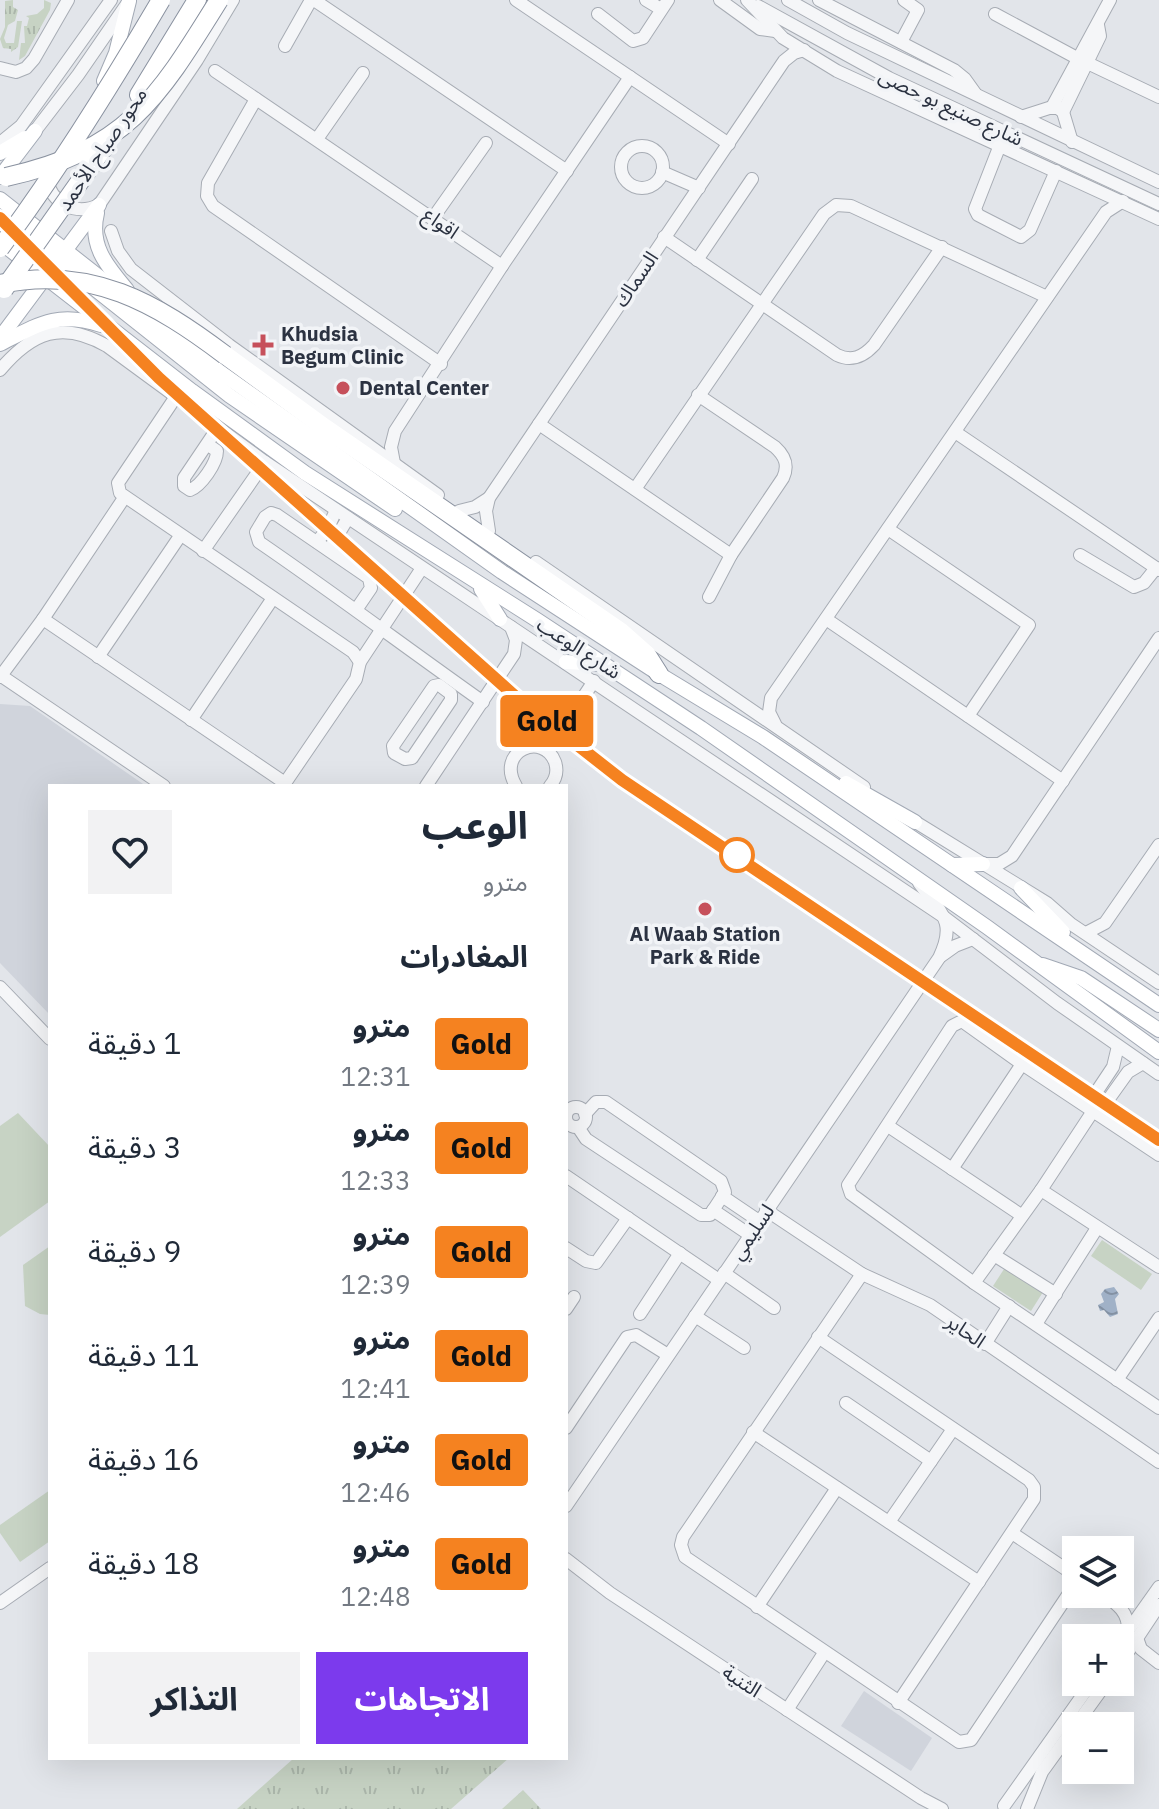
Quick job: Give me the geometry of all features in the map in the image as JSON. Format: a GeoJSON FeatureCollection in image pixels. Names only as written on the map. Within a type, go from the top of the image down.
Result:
{"type":"FeatureCollection","features":[{"type":"Feature","properties":{"kind":"highway","name":"محور صباح الأحمد"},"geometry":{"type":"LineString","coordinates":[[0,248],[45,186],[114,80],[161,0]]}},
{"type":"Feature","properties":{"kind":"highway","name":"محور صباح الأحمد"},"geometry":{"type":"LineString","coordinates":[[0,296],[139,95],[197,0]]}},
{"type":"Feature","properties":{"kind":"highway"},"geometry":{"type":"LineString","coordinates":[[0,177],[52,166],[72,158],[100,143],[128,122],[168,82],[219,0]]}},
{"type":"Feature","properties":{"kind":"highway"},"geometry":{"type":"LineString","coordinates":[[0,284],[70,282],[116,291],[154,306],[227,350],[337,437],[621,632],[647,655],[659,674]]}},
{"type":"Feature","properties":{"kind":"main road"},"geometry":{"type":"LineString","coordinates":[[16,226],[46,171],[105,79],[116,53],[129,0]]}},
{"type":"Feature","properties":{"kind":"main road"},"geometry":{"type":"LineString","coordinates":[[0,177],[35,131]]}},
{"type":"Feature","properties":{"kind":"main road"},"geometry":{"type":"LineString","coordinates":[[0,153],[35,131]]}},
{"type":"Feature","properties":{"kind":"main road"},"geometry":{"type":"LineString","coordinates":[[0,199],[47,278]]}},
{"type":"Feature","properties":{"kind":"main road"},"geometry":{"type":"LineString","coordinates":[[0,205],[16,226],[27,250],[26,261],[0,296]]}},
{"type":"Feature","properties":{"kind":"main road"},"geometry":{"type":"LineString","coordinates":[[99,205],[93,227],[96,246],[109,269],[150,318]]}},
{"type":"Feature","properties":{"kind":"main road","name":"محور صباح الأحمد"},"geometry":{"type":"LineString","coordinates":[[0,338],[47,278],[67,260],[99,205]]}},
{"type":"Feature","properties":{"kind":"main road"},"geometry":{"type":"LineString","coordinates":[[0,217],[67,260],[230,396],[462,552],[502,572]]}},
{"type":"Feature","properties":{"kind":"main road"},"geometry":{"type":"LineString","coordinates":[[16,226],[48,235],[62,234],[86,224]]}},
{"type":"Feature","properties":{"kind":"main road","name":"شارع الوعب"},"geometry":{"type":"LineString","coordinates":[[48,235],[67,260],[305,434],[502,572],[763,737],[1159,1005]]}},
{"type":"Feature","properties":{"kind":"main road","name":"شارع الوعب"},"geometry":{"type":"LineString","coordinates":[[0,242],[305,473],[701,728],[1159,1052]]}},
{"type":"Feature","properties":{"kind":"main road"},"geometry":{"type":"LineString","coordinates":[[60,288],[56,279],[65,269],[67,260]]}},
{"type":"Feature","properties":{"kind":"main road"},"geometry":{"type":"LineString","coordinates":[[0,344],[40,323],[58,318],[87,321],[110,328]]}},
{"type":"Feature","properties":{"kind":"main road"},"geometry":{"type":"LineString","coordinates":[[199,342],[204,324]]}},
{"type":"Feature","properties":{"kind":"main road"},"geometry":{"type":"LineString","coordinates":[[182,343],[199,342],[227,350]]}},
{"type":"Feature","properties":{"kind":"main road"},"geometry":{"type":"LineString","coordinates":[[476,583],[505,623]]}},
{"type":"Feature","properties":{"kind":"main road"},"geometry":{"type":"LineString","coordinates":[[566,662],[604,664]]}},
{"type":"Feature","properties":{"kind":"main road"},"geometry":{"type":"LineString","coordinates":[[763,737],[915,822]]}},
{"type":"Feature","properties":{"kind":"main road"},"geometry":{"type":"LineString","coordinates":[[951,865],[983,864]]}},
{"type":"Feature","properties":{"kind":"main road"},"geometry":{"type":"LineString","coordinates":[[1021,888],[1086,955]]}},
{"type":"Feature","properties":{"kind":"main road"},"geometry":{"type":"LineString","coordinates":[[1034,964],[1081,978],[1159,1030]]}},
{"type":"Feature","properties":{"kind":"street"},"geometry":{"type":"LineString","coordinates":[[0,68],[16,72],[30,64],[68,0]]}},
{"type":"Feature","properties":{"kind":"street"},"geometry":{"type":"LineString","coordinates":[[0,143],[21,126],[111,0]]}},
{"type":"Feature","properties":{"kind":"street"},"geometry":{"type":"LineString","coordinates":[[35,131],[129,0]]}},
{"type":"Feature","properties":{"kind":"street","name":"محور صباح الأحمد"},"geometry":{"type":"LineString","coordinates":[[99,205],[197,60],[233,0]]}},
{"type":"Feature","properties":{"kind":"street"},"geometry":{"type":"LineString","coordinates":[[285,46],[313,0],[567,171]]}},
{"type":"Feature","properties":{"kind":"street"},"geometry":{"type":"LineString","coordinates":[[516,0],[729,144]]}},
{"type":"Feature","properties":{"kind":"street"},"geometry":{"type":"LineString","coordinates":[[598,14],[633,41],[638,41],[664,5],[646,0]]}},
{"type":"Feature","properties":{"kind":"street","name":"شارع صنيع بو حصى"},"geometry":{"type":"LineString","coordinates":[[720,0],[760,29],[779,35],[837,71],[1159,219]]}},
{"type":"Feature","properties":{"kind":"street","name":"شارع صنيع بو حصى"},"geometry":{"type":"LineString","coordinates":[[748,0],[779,35]]}},
{"type":"Feature","properties":{"kind":"street","name":"شارع صنيع بو حصى"},"geometry":{"type":"LineString","coordinates":[[748,0],[851,58],[1159,204]]}},
{"type":"Feature","properties":{"kind":"street","name":"شارع صنيع بو حصى"},"geometry":{"type":"LineString","coordinates":[[788,0],[847,33],[1159,182]]}},
{"type":"Feature","properties":{"kind":"street","name":"شارع صنيع بو حصى"},"geometry":{"type":"LineString","coordinates":[[819,0],[958,72],[976,96]]}},
{"type":"Feature","properties":{"kind":"street"},"geometry":{"type":"LineString","coordinates":[[901,42],[918,10],[904,0]]}},
{"type":"Feature","properties":{"kind":"street"},"geometry":{"type":"LineString","coordinates":[[1057,109],[1082,60],[1091,32],[1098,25],[1110,0]]}},
{"type":"Feature","properties":{"kind":"street"},"geometry":{"type":"LineString","coordinates":[[995,14],[1159,97]]}},
{"type":"Feature","properties":{"kind":"street"},"geometry":{"type":"LineString","coordinates":[[779,35],[784,61]]}},
{"type":"Feature","properties":{"kind":"street","name":"السماك"},"geometry":{"type":"LineString","coordinates":[[489,498],[784,61],[804,50]]}},
{"type":"Feature","properties":{"kind":"street"},"geometry":{"type":"LineString","coordinates":[[817,57],[851,58]]}},
{"type":"Feature","properties":{"kind":"street","name":"اقواع"},"geometry":{"type":"LineString","coordinates":[[215,71],[502,266]]}},
{"type":"Feature","properties":{"kind":"street"},"geometry":{"type":"LineString","coordinates":[[317,139],[363,73]]}},
{"type":"Feature","properties":{"kind":"street"},"geometry":{"type":"LineString","coordinates":[[394,463],[391,447],[395,431],[630,77]]}},
{"type":"Feature","properties":{"kind":"street"},"geometry":{"type":"LineString","coordinates":[[256,99],[208,183],[207,196],[213,206],[441,364]]}},
{"type":"Feature","properties":{"kind":"street"},"geometry":{"type":"LineString","coordinates":[[1021,117],[1057,109]]}},
{"type":"Feature","properties":{"kind":"street"},"geometry":{"type":"LineString","coordinates":[[1057,109],[1072,142]]}},
{"type":"Feature","properties":{"kind":"street"},"geometry":{"type":"LineString","coordinates":[[433,218],[486,143]]}},
{"type":"Feature","properties":{"kind":"street"},"geometry":{"type":"LineString","coordinates":[[1000,145],[975,209],[978,215],[1021,237],[1030,230],[1056,171]]}},
{"type":"Feature","properties":{"kind":"street"},"geometry":{"type":"LineString","coordinates":[[46,171],[50,190],[62,204],[80,210],[99,205]]}},
{"type":"Feature","properties":{"kind":"street"},"geometry":{"type":"LineString","coordinates":[[662,172],[699,188]]}},
{"type":"Feature","properties":{"kind":"street"},"geometry":{"type":"LineString","coordinates":[[697,260],[752,179]]}},
{"type":"Feature","properties":{"kind":"street"},"geometry":{"type":"LineString","coordinates":[[1102,191],[1106,212]]}},
{"type":"Feature","properties":{"kind":"street"},"geometry":{"type":"LineString","coordinates":[[743,703],[759,706],[771,698],[1106,212],[1123,201]]}},
{"type":"Feature","properties":{"kind":"street"},"geometry":{"type":"LineString","coordinates":[[635,489],[760,303],[824,214],[836,205],[851,206],[1047,297]]}},
{"type":"Feature","properties":{"kind":"street"},"geometry":{"type":"LineString","coordinates":[[111,231],[118,251],[131,269],[204,324],[227,350],[915,822],[1047,903],[1159,983]]}},
{"type":"Feature","properties":{"kind":"street"},"geometry":{"type":"LineString","coordinates":[[664,237],[845,359],[860,357],[874,345],[942,247]]}},
{"type":"Feature","properties":{"kind":"street","name":"شارع الوعب"},"geometry":{"type":"LineString","coordinates":[[0,370],[27,343],[52,332],[92,337],[265,462],[944,917],[1159,1074]]}},
{"type":"Feature","properties":{"kind":"street"},"geometry":{"type":"LineString","coordinates":[[698,395],[775,447],[785,459],[786,472],[731,555],[709,597]]}},
{"type":"Feature","properties":{"kind":"street"},"geometry":{"type":"LineString","coordinates":[[175,398],[117,489],[124,498],[353,652],[360,662]]}},
{"type":"Feature","properties":{"kind":"street"},"geometry":{"type":"LineString","coordinates":[[539,424],[731,555]]}},
{"type":"Feature","properties":{"kind":"street"},"geometry":{"type":"LineString","coordinates":[[207,444],[217,429]]}},
{"type":"Feature","properties":{"kind":"street"},"geometry":{"type":"LineString","coordinates":[[364,442],[381,440],[395,431]]}},
{"type":"Feature","properties":{"kind":"street"},"geometry":{"type":"LineString","coordinates":[[955,432],[1157,569],[1144,583],[1134,587],[1080,555]]}},
{"type":"Feature","properties":{"kind":"street"},"geometry":{"type":"LineString","coordinates":[[203,551],[265,462]]}},
{"type":"Feature","properties":{"kind":"street"},"geometry":{"type":"LineString","coordinates":[[124,498],[40,623],[0,676],[161,784]]}},
{"type":"Feature","properties":{"kind":"street"},"geometry":{"type":"LineString","coordinates":[[459,511],[475,507],[489,498]]}},
{"type":"Feature","properties":{"kind":"street"},"geometry":{"type":"LineString","coordinates":[[489,498],[486,518],[489,531]]}},
{"type":"Feature","properties":{"kind":"street"},"geometry":{"type":"LineString","coordinates":[[317,542],[336,510]]}},
{"type":"Feature","properties":{"kind":"street"},"geometry":{"type":"LineString","coordinates":[[356,610],[371,588],[371,580],[271,513],[265,517],[255,535],[259,542],[483,702]]}},
{"type":"Feature","properties":{"kind":"street"},"geometry":{"type":"LineString","coordinates":[[329,550],[348,518]]}},
{"type":"Feature","properties":{"kind":"street"},"geometry":{"type":"LineString","coordinates":[[888,529],[1029,625],[968,716]]}},
{"type":"Feature","properties":{"kind":"street"},"geometry":{"type":"LineString","coordinates":[[98,657],[180,536]]}},
{"type":"Feature","properties":{"kind":"street"},"geometry":{"type":"LineString","coordinates":[[285,784],[356,679],[360,662],[422,568]]}},
{"type":"Feature","properties":{"kind":"street"},"geometry":{"type":"LineString","coordinates":[[191,720],[273,598]]}},
{"type":"Feature","properties":{"kind":"street"},"geometry":{"type":"LineString","coordinates":[[826,619],[1063,781]]}},
{"type":"Feature","properties":{"kind":"street"},"geometry":{"type":"LineString","coordinates":[[40,623],[98,657],[283,784]]}},
{"type":"Feature","properties":{"kind":"street"},"geometry":{"type":"LineString","coordinates":[[427,784],[514,654],[516,640],[505,623]]}},
{"type":"Feature","properties":{"kind":"street"},"geometry":{"type":"LineString","coordinates":[[983,864],[999,864],[1012,856],[1159,638]]}},
{"type":"Feature","properties":{"kind":"street"},"geometry":{"type":"LineString","coordinates":[[514,654],[527,647],[541,646]]}},
{"type":"Feature","properties":{"kind":"street"},"geometry":{"type":"LineString","coordinates":[[574,711],[594,681]]}},
{"type":"Feature","properties":{"kind":"street"},"geometry":{"type":"LineString","coordinates":[[437,685],[452,698],[432,728],[410,760],[392,750],[437,685]]}},
{"type":"Feature","properties":{"kind":"street"},"geometry":{"type":"LineString","coordinates":[[771,698],[769,712],[777,727]]}},
{"type":"Feature","properties":{"kind":"street"},"geometry":{"type":"LineString","coordinates":[[546,750],[567,723]]}},
{"type":"Feature","properties":{"kind":"street"},"geometry":{"type":"LineString","coordinates":[[432,728],[457,742]]}},
{"type":"Feature","properties":{"kind":"street"},"geometry":{"type":"LineString","coordinates":[[515,784],[510,777],[510,765],[515,755],[524,748],[535,746],[546,750],[554,758],[557,770],[551,784]]}},
{"type":"Feature","properties":{"kind":"street"},"geometry":{"type":"LineString","coordinates":[[1086,933],[1105,923],[1159,846]]}},
{"type":"Feature","properties":{"kind":"street"},"geometry":{"type":"LineString","coordinates":[[1012,856],[1010,874],[1021,888]]}},
{"type":"Feature","properties":{"kind":"street"},"geometry":{"type":"LineString","coordinates":[[916,879],[944,917]]}},
{"type":"Feature","properties":{"kind":"street","name":"لسليمي"},"geometry":{"type":"LineString","coordinates":[[568,1503],[939,958],[948,936],[944,917]]}},
{"type":"Feature","properties":{"kind":"street"},"geometry":{"type":"LineString","coordinates":[[1105,923],[1103,938],[1107,948]]}},
{"type":"Feature","properties":{"kind":"street","name":"لسليمي"},"geometry":{"type":"LineString","coordinates":[[939,958],[955,946],[973,939]]}},
{"type":"Feature","properties":{"kind":"street"},"geometry":{"type":"LineString","coordinates":[[0,987],[48,1037]]}},
{"type":"Feature","properties":{"kind":"street"},"geometry":{"type":"LineString","coordinates":[[1159,1155],[1022,1064],[967,1022],[955,1024],[849,1182],[850,1192],[974,1283],[1159,1408]]}},
{"type":"Feature","properties":{"kind":"street"},"geometry":{"type":"LineString","coordinates":[[974,1283],[1041,1190],[1093,1110],[1115,1063],[1118,1046]]}},
{"type":"Feature","properties":{"kind":"street"},"geometry":{"type":"LineString","coordinates":[[1093,1110],[1128,1072],[1143,1063]]}},
{"type":"Feature","properties":{"kind":"street"},"geometry":{"type":"LineString","coordinates":[[952,1169],[1022,1064]]}},
{"type":"Feature","properties":{"kind":"street"},"geometry":{"type":"LineString","coordinates":[[568,1121],[578,1127],[584,1123],[585,1114],[596,1102],[606,1102],[721,1181],[725,1188],[722,1196],[708,1216],[701,1215],[586,1139],[578,1127]]}},
{"type":"Feature","properties":{"kind":"street"},"geometry":{"type":"LineString","coordinates":[[568,1114],[574,1108],[581,1109],[585,1114]]}},
{"type":"Feature","properties":{"kind":"street"},"geometry":{"type":"LineString","coordinates":[[888,1126],[1021,1215]]}},
{"type":"Feature","properties":{"kind":"street"},"geometry":{"type":"LineString","coordinates":[[568,1177],[680,1253],[774,1308]]}},
{"type":"Feature","properties":{"kind":"street"},"geometry":{"type":"LineString","coordinates":[[1041,1190],[1159,1267]]}},
{"type":"Feature","properties":{"kind":"street","name":"الحاير"},"geometry":{"type":"LineString","coordinates":[[722,1196],[862,1274],[930,1305],[1159,1462]]}},
{"type":"Feature","properties":{"kind":"street"},"geometry":{"type":"LineString","coordinates":[[713,1210],[750,1235]]}},
{"type":"Feature","properties":{"kind":"street"},"geometry":{"type":"LineString","coordinates":[[568,1249],[586,1261],[596,1263],[628,1218]]}},
{"type":"Feature","properties":{"kind":"street"},"geometry":{"type":"LineString","coordinates":[[1036,1324],[1097,1228]]}},
{"type":"Feature","properties":{"kind":"street"},"geometry":{"type":"LineString","coordinates":[[640,1314],[680,1253]]}},
{"type":"Feature","properties":{"kind":"street"},"geometry":{"type":"LineString","coordinates":[[994,1255],[1056,1294]]}},
{"type":"Feature","properties":{"kind":"street"},"geometry":{"type":"LineString","coordinates":[[862,1274],[683,1537],[681,1545],[687,1559],[953,1740],[971,1740],[1062,1604]]}},
{"type":"Feature","properties":{"kind":"street"},"geometry":{"type":"LineString","coordinates":[[568,1306],[574,1297]]}},
{"type":"Feature","properties":{"kind":"street"},"geometry":{"type":"LineString","coordinates":[[985,1344],[1009,1306]]}},
{"type":"Feature","properties":{"kind":"street"},"geometry":{"type":"LineString","coordinates":[[695,1316],[744,1348]]}},
{"type":"Feature","properties":{"kind":"street"},"geometry":{"type":"LineString","coordinates":[[1117,1380],[1159,1318]]}},
{"type":"Feature","properties":{"kind":"street"},"geometry":{"type":"LineString","coordinates":[[568,1425],[627,1337],[636,1335],[668,1355]]}},
{"type":"Feature","properties":{"kind":"street"},"geometry":{"type":"LineString","coordinates":[[818,1337],[1029,1480],[1034,1487],[1034,1499],[898,1703]]}},
{"type":"Feature","properties":{"kind":"street"},"geometry":{"type":"LineString","coordinates":[[846,1403],[931,1461]]}},
{"type":"Feature","properties":{"kind":"street"},"geometry":{"type":"LineString","coordinates":[[889,1522],[953,1429]]}},
{"type":"Feature","properties":{"kind":"street"},"geometry":{"type":"LineString","coordinates":[[753,1432],[979,1582]]}},
{"type":"Feature","properties":{"kind":"street"},"geometry":{"type":"LineString","coordinates":[[757,1607],[837,1488]]}},
{"type":"Feature","properties":{"kind":"street"},"geometry":{"type":"LineString","coordinates":[[1012,1533],[1062,1567]]}},
{"type":"Feature","properties":{"kind":"street","name":"الثنية"},"geometry":{"type":"LineString","coordinates":[[568,1561],[610,1593],[942,1809]]}},
{"type":"Feature","properties":{"kind":"street"},"geometry":{"type":"LineString","coordinates":[[0,1603],[48,1569]]}},
{"type":"Feature","properties":{"kind":"street"},"geometry":{"type":"LineString","coordinates":[[1134,1633],[1154,1603],[1159,1587]]}},
{"type":"Feature","properties":{"kind":"street"},"geometry":{"type":"LineString","coordinates":[[1134,1607],[1154,1603]]}},
{"type":"Feature","properties":{"kind":"street"},"geometry":{"type":"LineString","coordinates":[[1134,1636],[1141,1649],[1158,1662]]}},
{"type":"Feature","properties":{"kind":"street"},"geometry":{"type":"LineString","coordinates":[[787,1710],[824,1653]]}},
{"type":"Feature","properties":{"kind":"street"},"geometry":{"type":"LineString","coordinates":[[1134,1658],[1158,1662]]}},
{"type":"Feature","properties":{"kind":"street"},"geometry":{"type":"LineString","coordinates":[[1000,1808],[1082,1696]]}},
{"type":"Feature","properties":{"kind":"street"},"geometry":{"type":"LineString","coordinates":[[1000,1808],[1016,1804],[1026,1809],[1042,1772],[1097,1696]]}},
{"type":"Feature","properties":{"kind":"street","name":"الثنية"},"geometry":{"type":"LineString","coordinates":[[921,1798],[933,1809]]}},
{"type":"Feature","properties":{"kind":"shaded area"},"geometry":{"type":"Polygon","coordinates":[[[0,704],[30,706],[143,784],[48,784],[48,1013],[0,963],[0,704]]]}},
{"type":"Feature","properties":{"kind":"shaded area"},"geometry":{"type":"Polygon","coordinates":[[[864,1691],[932,1738],[911,1771],[841,1726],[864,1691]]]}},
{"type":"Feature","properties":{"kind":"green space"},"geometry":{"type":"Polygon","coordinates":[[[13,0],[13,7],[18,10],[15,21],[8,25],[4,38],[6,43],[14,43],[17,21],[22,21],[18,47],[11,52],[11,49],[3,48],[0,39],[5,27],[5,1],[13,0]]]}},
{"type":"Feature","properties":{"kind":"green space"},"geometry":{"type":"Polygon","coordinates":[[[44,0],[51,3],[50,10],[25,56],[19,60],[21,43],[25,43],[24,26],[27,26],[29,18],[26,16],[37,14],[44,8],[44,0]]]}},
{"type":"Feature","properties":{"kind":"green space"},"geometry":{"type":"Polygon","coordinates":[[[18,1113],[48,1145],[48,1202],[0,1237],[0,1126],[18,1113]]]}},
{"type":"Feature","properties":{"kind":"green space"},"geometry":{"type":"Polygon","coordinates":[[[1102,1240],[1152,1274],[1141,1290],[1091,1256],[1102,1240]]]}},
{"type":"Feature","properties":{"kind":"green space"},"geometry":{"type":"Polygon","coordinates":[[[48,1247],[48,1315],[25,1306],[23,1265],[48,1247]]]}},
{"type":"Feature","properties":{"kind":"green space"},"geometry":{"type":"Polygon","coordinates":[[[1006,1266],[1043,1292],[1031,1311],[993,1286],[1006,1266]]]}},
{"type":"Feature","properties":{"kind":"green space"},"geometry":{"type":"Polygon","coordinates":[[[48,1491],[48,1542],[20,1562],[0,1533],[0,1525],[48,1491]]]}},
{"type":"Feature","properties":{"kind":"green space"},"geometry":{"type":"Polygon","coordinates":[[[292,1760],[507,1760],[451,1809],[237,1809],[292,1760]]]}},
{"type":"Feature","properties":{"kind":"green space"},"geometry":{"type":"Polygon","coordinates":[[[523,1790],[541,1809],[502,1809],[523,1790]]]}},
{"type":"Feature","properties":{"kind":"water"},"geometry":{"type":"Polygon","coordinates":[[[1114,1287],[1119,1294],[1115,1299],[1118,1314],[1110,1317],[1104,1310],[1100,1311],[1098,1305],[1104,1302],[1101,1294],[1105,1289],[1114,1287]]]}},
{"type":"Feature","properties":{"kind":"metro line","name":"Gold"},"geometry":{"type":"LineString","coordinates":[[0,218],[159,378],[516,697],[622,780],[1159,1140]]}},
{"type":"Feature","properties":{"kind":"place","name":"Khudsia Begum Clinic"},"geometry":{"type":"Point","coordinates":[263,345]}},
{"type":"Feature","properties":{"kind":"place","name":"Dental Center"},"geometry":{"type":"Point","coordinates":[343,388]}},
{"type":"Feature","properties":{"kind":"place","name":"Al Waab Station Park & Ride"},"geometry":{"type":"Point","coordinates":[705,909]}}]}
